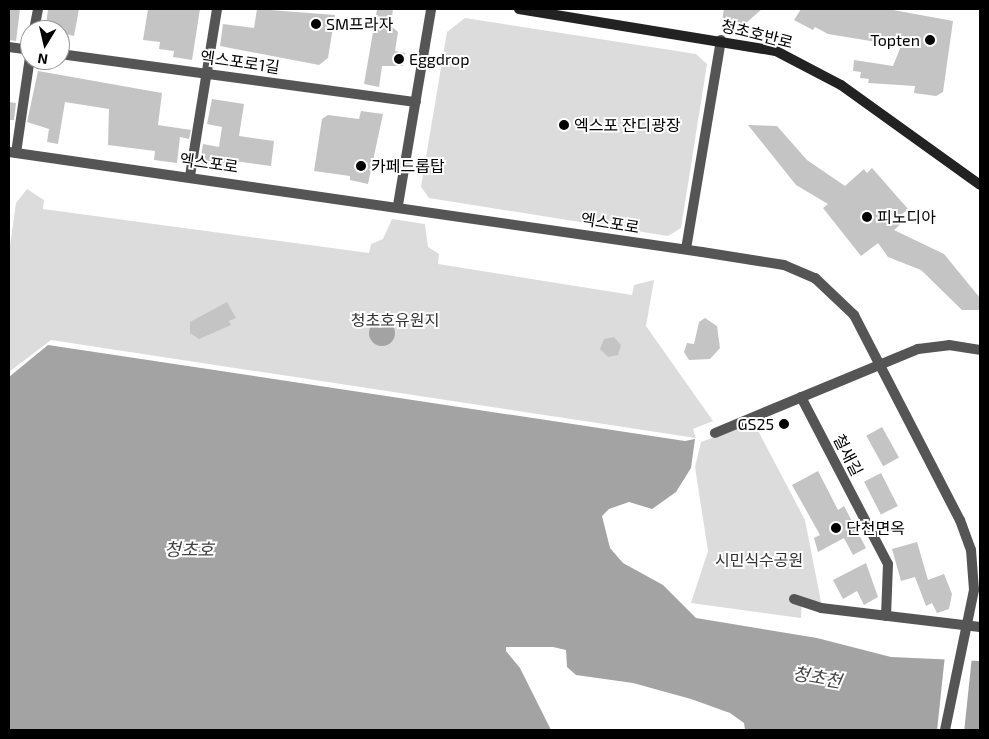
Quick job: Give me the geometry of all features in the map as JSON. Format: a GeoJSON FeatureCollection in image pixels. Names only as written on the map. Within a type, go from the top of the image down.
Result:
{"type":"FeatureCollection","features":[{"type":"Feature","properties":{"kind":"street"},"geometry":{"type":"LineString","coordinates":[[190,176],[218,9]]}},
{"type":"Feature","properties":{"kind":"street"},"geometry":{"type":"LineString","coordinates":[[398,205],[431,9]]}},
{"type":"Feature","properties":{"kind":"street","name":"청초호반로"},"geometry":{"type":"LineString","coordinates":[[519,9],[721,40],[776,51],[822,72],[980,185]]}},
{"type":"Feature","properties":{"kind":"street"},"geometry":{"type":"LineString","coordinates":[[686,249],[721,40]]}},
{"type":"Feature","properties":{"kind":"street","name":"엑스포로1길"},"geometry":{"type":"LineString","coordinates":[[70,55],[416,102]]}},
{"type":"Feature","properties":{"kind":"street"},"geometry":{"type":"LineString","coordinates":[[12,152],[28,70]]}},
{"type":"Feature","properties":{"kind":"street","name":"엑스포로"},"geometry":{"type":"LineString","coordinates":[[12,152],[398,205],[686,249],[784,265],[815,278],[844,303],[879,365],[967,536],[974,576],[968,625],[946,730]]}},
{"type":"Feature","properties":{"kind":"street"},"geometry":{"type":"LineString","coordinates":[[715,433],[879,365],[934,346],[980,350]]}},
{"type":"Feature","properties":{"kind":"street","name":"철새길"},"geometry":{"type":"LineString","coordinates":[[801,397],[888,564],[886,616]]}},
{"type":"Feature","properties":{"kind":"street"},"geometry":{"type":"LineString","coordinates":[[794,599],[821,608],[980,626]]}},
{"type":"Feature","properties":{"kind":"green space","name":"엑스포 잔디광장"},"geometry":{"type":"Polygon","coordinates":[[[465,18],[696,54],[707,64],[681,228],[668,236],[429,198],[421,187],[447,32],[465,18]]]}},
{"type":"Feature","properties":{"kind":"green space","name":"청초호유원지"},"geometry":{"type":"Polygon","coordinates":[[[27,189],[44,200],[43,209],[369,253],[371,244],[383,239],[392,219],[425,224],[428,247],[439,254],[438,264],[632,295],[634,285],[654,280],[646,326],[713,421],[693,429],[696,438],[51,340],[9,372],[9,253],[16,203],[27,189]]]}},
{"type":"Feature","properties":{"kind":"green space","name":"시민식수공원"},"geometry":{"type":"Polygon","coordinates":[[[754,423],[805,520],[821,602],[802,600],[801,618],[691,603],[708,551],[695,467],[701,442],[754,423]]]}},
{"type":"Feature","properties":{"kind":"water"},"geometry":{"type":"Polygon","coordinates":[[[382,320],[391,324],[395,333],[391,342],[382,346],[373,342],[369,333],[373,324],[382,320]]]}},
{"type":"Feature","properties":{"kind":"water","name":"청초호"},"geometry":{"type":"Polygon","coordinates":[[[48,345],[685,441],[695,439],[691,468],[676,492],[652,509],[629,502],[609,509],[602,516],[610,548],[623,563],[663,585],[696,618],[817,638],[891,657],[980,661],[980,730],[745,730],[744,723],[730,713],[691,699],[633,683],[576,675],[567,667],[566,650],[553,647],[506,647],[506,651],[520,668],[551,730],[9,730],[9,377],[48,345]]]}},
{"type":"Feature","properties":{"kind":"pier"},"geometry":{"type":"Polygon","coordinates":[[[945,655],[972,658],[964,730],[937,730],[945,655]]]}},
{"type":"Feature","properties":{"kind":"building"},"geometry":{"type":"Polygon","coordinates":[[[9,9],[20,9],[16,41],[9,40],[9,9]]]}},
{"type":"Feature","properties":{"kind":"building"},"geometry":{"type":"Polygon","coordinates":[[[48,9],[79,9],[74,36],[70,35],[70,20],[47,20],[48,9]]]}},
{"type":"Feature","properties":{"kind":"building"},"geometry":{"type":"Polygon","coordinates":[[[148,9],[200,9],[192,60],[173,57],[174,51],[159,49],[160,42],[143,40],[148,9]]]}},
{"type":"Feature","properties":{"kind":"building"},"geometry":{"type":"Polygon","coordinates":[[[257,9],[335,15],[328,58],[319,65],[220,46],[223,24],[254,28],[257,9]]]}},
{"type":"Feature","properties":{"kind":"building"},"geometry":{"type":"Polygon","coordinates":[[[377,9],[393,9],[391,26],[398,32],[395,51],[405,53],[403,66],[382,66],[379,87],[364,84],[377,9]]]}},
{"type":"Feature","properties":{"kind":"building"},"geometry":{"type":"Polygon","coordinates":[[[724,9],[762,9],[745,24],[722,21],[724,9]]]}},
{"type":"Feature","properties":{"kind":"building"},"geometry":{"type":"Polygon","coordinates":[[[801,9],[888,9],[953,21],[943,92],[936,96],[914,93],[915,86],[868,83],[869,79],[860,78],[861,72],[853,71],[854,60],[893,66],[901,46],[828,34],[815,27],[813,30],[794,20],[801,9]]]}},
{"type":"Feature","properties":{"kind":"building"},"geometry":{"type":"Polygon","coordinates":[[[38,71],[162,93],[158,125],[191,130],[189,139],[180,137],[177,163],[154,160],[155,151],[108,145],[109,109],[65,102],[58,144],[47,142],[49,129],[27,122],[38,71]]]}},
{"type":"Feature","properties":{"kind":"building"},"geometry":{"type":"Polygon","coordinates":[[[212,99],[244,104],[239,136],[274,141],[271,166],[235,161],[233,172],[205,167],[200,162],[203,144],[219,147],[222,127],[207,124],[212,99]]]}},
{"type":"Feature","properties":{"kind":"building"},"geometry":{"type":"Polygon","coordinates":[[[9,102],[16,103],[14,120],[9,120],[9,102]]]}},
{"type":"Feature","properties":{"kind":"building"},"geometry":{"type":"Polygon","coordinates":[[[361,111],[383,114],[368,184],[350,180],[350,176],[314,171],[322,119],[328,115],[359,119],[361,111]]]}},
{"type":"Feature","properties":{"kind":"building","name":"피노디아"},"geometry":{"type":"Polygon","coordinates":[[[748,125],[777,126],[807,160],[845,186],[864,169],[867,173],[872,168],[908,209],[901,215],[905,220],[894,230],[944,254],[980,298],[980,310],[962,310],[921,270],[888,257],[878,243],[861,256],[823,208],[828,204],[796,185],[748,125]]]}},
{"type":"Feature","properties":{"kind":"building"},"geometry":{"type":"Polygon","coordinates":[[[227,302],[236,318],[229,321],[231,325],[199,339],[190,333],[190,322],[227,302]]]}},
{"type":"Feature","properties":{"kind":"building"},"geometry":{"type":"Polygon","coordinates":[[[705,318],[717,326],[720,348],[710,359],[689,360],[684,352],[687,343],[694,344],[699,322],[705,318]]]}},
{"type":"Feature","properties":{"kind":"building"},"geometry":{"type":"Polygon","coordinates":[[[614,337],[621,345],[618,355],[608,357],[600,349],[604,339],[614,337]]]}},
{"type":"Feature","properties":{"kind":"building"},"geometry":{"type":"Polygon","coordinates":[[[882,427],[899,458],[883,466],[866,436],[882,427]]]}},
{"type":"Feature","properties":{"kind":"building"},"geometry":{"type":"Polygon","coordinates":[[[818,471],[838,510],[844,506],[866,548],[853,555],[844,538],[818,552],[814,538],[820,535],[792,485],[818,471]]]}},
{"type":"Feature","properties":{"kind":"building"},"geometry":{"type":"Polygon","coordinates":[[[881,473],[898,506],[881,515],[864,482],[881,473]]]}},
{"type":"Feature","properties":{"kind":"building"},"geometry":{"type":"Polygon","coordinates":[[[917,542],[928,580],[944,574],[952,594],[949,609],[937,613],[932,603],[926,606],[915,577],[901,581],[892,549],[917,542]]]}},
{"type":"Feature","properties":{"kind":"building"},"geometry":{"type":"Polygon","coordinates":[[[866,563],[878,597],[864,605],[857,591],[843,599],[833,580],[866,563]]]}},
{"type":"Feature","properties":{"kind":"place","name":"SM프라자"},"geometry":{"type":"Point","coordinates":[316,24]}},
{"type":"Feature","properties":{"kind":"place","name":"Topten"},"geometry":{"type":"Point","coordinates":[930,40]}},
{"type":"Feature","properties":{"kind":"place","name":"Eggdrop"},"geometry":{"type":"Point","coordinates":[399,59]}},
{"type":"Feature","properties":{"kind":"place","name":"엑스포 잔디광장"},"geometry":{"type":"Point","coordinates":[564,125]}},
{"type":"Feature","properties":{"kind":"place","name":"카페드롭탑"},"geometry":{"type":"Point","coordinates":[361,166]}},
{"type":"Feature","properties":{"kind":"place","name":"피노디아"},"geometry":{"type":"Point","coordinates":[867,217]}},
{"type":"Feature","properties":{"kind":"place","name":"GS25"},"geometry":{"type":"Point","coordinates":[784,424]}},
{"type":"Feature","properties":{"kind":"place","name":"단천면옥"},"geometry":{"type":"Point","coordinates":[836,528]}},
{"type":"Feature","properties":{"kind":"water label","name":"청초천"},"geometry":{"type":"Point","coordinates":[817,677]}}]}
